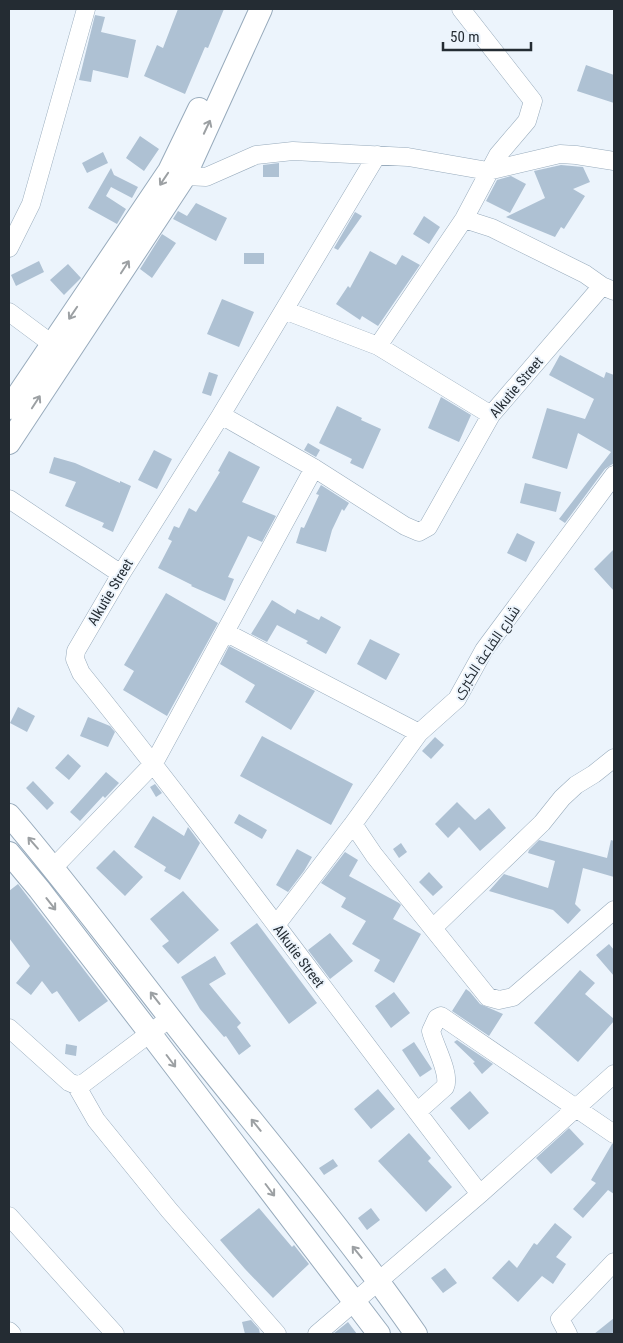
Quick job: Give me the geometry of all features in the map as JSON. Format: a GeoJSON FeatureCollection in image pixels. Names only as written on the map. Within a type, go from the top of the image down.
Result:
{"type":"FeatureCollection","features":[{"type":"Feature","properties":{"kind":"main road"},"geometry":{"type":"LineString","coordinates":[[9,408],[169,171],[246,9]]}},
{"type":"Feature","properties":{"kind":"main road"},"geometry":{"type":"LineString","coordinates":[[9,443],[185,176],[261,9]]}},
{"type":"Feature","properties":{"kind":"main road"},"geometry":{"type":"LineString","coordinates":[[9,815],[54,867],[170,1018],[380,1281],[416,1334]]}},
{"type":"Feature","properties":{"kind":"main road"},"geometry":{"type":"LineString","coordinates":[[9,853],[39,889],[379,1334]]}},
{"type":"Feature","properties":{"kind":"street"},"geometry":{"type":"LineString","coordinates":[[9,248],[31,204],[86,9]]}},
{"type":"Feature","properties":{"kind":"street"},"geometry":{"type":"LineString","coordinates":[[378,346],[464,219],[488,170],[498,155],[527,121],[533,101],[461,9]]}},
{"type":"Feature","properties":{"kind":"street"},"geometry":{"type":"LineString","coordinates":[[185,176],[206,177],[256,155],[293,151],[408,156],[488,170],[560,154],[614,161]]}},
{"type":"Feature","properties":{"kind":"street"},"geometry":{"type":"LineString","coordinates":[[221,415],[377,154]]}},
{"type":"Feature","properties":{"kind":"street"},"geometry":{"type":"LineString","coordinates":[[464,219],[492,228],[585,274],[608,288]]}},
{"type":"Feature","properties":{"kind":"street","name":"Alkutie Street"},"geometry":{"type":"LineString","coordinates":[[480,1194],[154,763],[81,673],[75,659],[76,651],[120,574],[221,415],[314,468],[405,526],[419,532],[428,527],[492,415],[608,288]]}},
{"type":"Feature","properties":{"kind":"street"},"geometry":{"type":"LineString","coordinates":[[284,310],[378,346],[492,415]]}},
{"type":"Feature","properties":{"kind":"street"},"geometry":{"type":"LineString","coordinates":[[9,312],[52,344]]}},
{"type":"Feature","properties":{"kind":"street"},"geometry":{"type":"LineString","coordinates":[[54,867],[154,763],[314,468]]}},
{"type":"Feature","properties":{"kind":"street","name":"شارع القاعة الكبرى"},"geometry":{"type":"LineString","coordinates":[[276,925],[353,824],[418,733],[457,699],[484,650],[614,475]]}},
{"type":"Feature","properties":{"kind":"street"},"geometry":{"type":"LineString","coordinates":[[9,500],[120,574]]}},
{"type":"Feature","properties":{"kind":"street"},"geometry":{"type":"LineString","coordinates":[[225,632],[418,733]]}},
{"type":"Feature","properties":{"kind":"street"},"geometry":{"type":"LineString","coordinates":[[433,928],[542,823],[562,798],[576,785],[614,758]]}},
{"type":"Feature","properties":{"kind":"street"},"geometry":{"type":"LineString","coordinates":[[353,824],[374,855],[488,997],[499,1000],[513,997],[614,910]]}},
{"type":"Feature","properties":{"kind":"street"},"geometry":{"type":"LineString","coordinates":[[417,1112],[445,1087],[447,1082],[446,1074],[430,1031],[437,1018],[441,1016],[614,1134]]}},
{"type":"Feature","properties":{"kind":"street"},"geometry":{"type":"LineString","coordinates":[[76,1085],[84,1083],[170,1018]]}},
{"type":"Feature","properties":{"kind":"street"},"geometry":{"type":"LineString","coordinates":[[9,1028],[69,1082],[76,1085],[96,1120],[157,1195],[277,1334]]}},
{"type":"Feature","properties":{"kind":"street"},"geometry":{"type":"LineString","coordinates":[[316,1334],[480,1194],[614,1074]]}},
{"type":"Feature","properties":{"kind":"street"},"geometry":{"type":"LineString","coordinates":[[9,1216],[116,1334]]}},
{"type":"Feature","properties":{"kind":"street"},"geometry":{"type":"LineString","coordinates":[[568,1334],[560,1319],[614,1263]]}},
{"type":"Feature","properties":{"kind":"street"},"geometry":{"type":"LineString","coordinates":[[9,1331],[12,1334]]}},
{"type":"Feature","properties":{"kind":"building"},"geometry":{"type":"Polygon","coordinates":[[[178,9],[224,9],[208,48],[205,47],[185,94],[144,76],[157,45],[163,48],[178,9]]]}},
{"type":"Feature","properties":{"kind":"building"},"geometry":{"type":"Polygon","coordinates":[[[95,15],[105,17],[101,32],[136,40],[128,78],[93,70],[91,82],[79,80],[95,15]]]}},
{"type":"Feature","properties":{"kind":"building"},"geometry":{"type":"Polygon","coordinates":[[[586,65],[614,75],[614,103],[577,91],[586,65]]]}},
{"type":"Feature","properties":{"kind":"building"},"geometry":{"type":"Polygon","coordinates":[[[140,136],[159,149],[144,171],[126,158],[140,136]]]}},
{"type":"Feature","properties":{"kind":"building"},"geometry":{"type":"Polygon","coordinates":[[[103,152],[108,163],[87,173],[82,163],[103,152]]]}},
{"type":"Feature","properties":{"kind":"building"},"geometry":{"type":"Polygon","coordinates":[[[279,163],[279,177],[263,177],[263,165],[279,163]]]}},
{"type":"Feature","properties":{"kind":"building"},"geometry":{"type":"Polygon","coordinates":[[[561,165],[583,167],[590,182],[573,189],[585,196],[564,229],[561,227],[555,237],[506,217],[545,198],[534,171],[561,165]]]}},
{"type":"Feature","properties":{"kind":"building"},"geometry":{"type":"Polygon","coordinates":[[[111,168],[114,175],[138,187],[132,198],[111,187],[106,196],[126,209],[117,224],[88,208],[111,168]]]}},
{"type":"Feature","properties":{"kind":"building"},"geometry":{"type":"Polygon","coordinates":[[[511,176],[526,184],[510,213],[486,201],[497,180],[511,176]]]}},
{"type":"Feature","properties":{"kind":"building"},"geometry":{"type":"Polygon","coordinates":[[[196,203],[227,218],[216,241],[173,219],[178,211],[187,216],[196,203]]]}},
{"type":"Feature","properties":{"kind":"building"},"geometry":{"type":"Polygon","coordinates":[[[355,212],[362,216],[338,250],[334,248],[355,212]]]}},
{"type":"Feature","properties":{"kind":"building"},"geometry":{"type":"Polygon","coordinates":[[[424,216],[440,227],[429,244],[413,234],[424,216]]]}},
{"type":"Feature","properties":{"kind":"building"},"geometry":{"type":"Polygon","coordinates":[[[162,234],[176,243],[152,278],[140,269],[162,234]]]}},
{"type":"Feature","properties":{"kind":"building"},"geometry":{"type":"Polygon","coordinates":[[[370,251],[396,265],[402,255],[420,265],[378,326],[362,316],[360,320],[336,304],[348,286],[350,288],[370,251]]]}},
{"type":"Feature","properties":{"kind":"building"},"geometry":{"type":"Polygon","coordinates":[[[244,253],[264,253],[264,264],[244,264],[244,253]]]}},
{"type":"Feature","properties":{"kind":"building"},"geometry":{"type":"Polygon","coordinates":[[[39,261],[44,272],[16,286],[11,275],[39,261]]]}},
{"type":"Feature","properties":{"kind":"building"},"geometry":{"type":"Polygon","coordinates":[[[68,264],[81,278],[64,295],[50,280],[68,264]]]}},
{"type":"Feature","properties":{"kind":"building"},"geometry":{"type":"Polygon","coordinates":[[[222,299],[254,312],[239,347],[207,334],[222,299]]]}},
{"type":"Feature","properties":{"kind":"building"},"geometry":{"type":"Polygon","coordinates":[[[560,355],[604,378],[606,372],[614,375],[614,463],[605,469],[565,523],[559,519],[611,452],[578,433],[567,469],[532,458],[547,408],[585,419],[594,399],[549,375],[560,355]]]}},
{"type":"Feature","properties":{"kind":"building"},"geometry":{"type":"Polygon","coordinates":[[[209,372],[218,375],[211,396],[202,393],[209,372]]]}},
{"type":"Feature","properties":{"kind":"building"},"geometry":{"type":"Polygon","coordinates":[[[441,397],[471,415],[459,442],[428,428],[441,397]]]}},
{"type":"Feature","properties":{"kind":"building"},"geometry":{"type":"Polygon","coordinates":[[[337,406],[381,429],[363,469],[350,463],[352,459],[319,443],[337,406]]]}},
{"type":"Feature","properties":{"kind":"building"},"geometry":{"type":"Polygon","coordinates":[[[308,443],[320,450],[316,457],[304,450],[308,443]]]}},
{"type":"Feature","properties":{"kind":"building"},"geometry":{"type":"Polygon","coordinates":[[[154,450],[172,459],[157,489],[138,480],[154,450]]]}},
{"type":"Feature","properties":{"kind":"building"},"geometry":{"type":"Polygon","coordinates":[[[229,451],[260,467],[242,502],[276,516],[262,542],[248,536],[228,577],[234,579],[225,601],[191,586],[158,568],[172,541],[168,539],[174,526],[179,528],[189,508],[196,512],[220,472],[218,471],[229,451]]]}},
{"type":"Feature","properties":{"kind":"building"},"geometry":{"type":"Polygon","coordinates":[[[54,457],[75,463],[131,486],[113,532],[102,527],[104,523],[65,506],[76,482],[49,473],[54,457]]]}},
{"type":"Feature","properties":{"kind":"building"},"geometry":{"type":"Polygon","coordinates":[[[525,483],[561,492],[556,512],[520,503],[525,483]]]}},
{"type":"Feature","properties":{"kind":"building"},"geometry":{"type":"Polygon","coordinates":[[[321,485],[349,503],[344,511],[342,509],[332,530],[326,552],[296,543],[301,527],[304,528],[319,495],[316,494],[321,485]]]}},
{"type":"Feature","properties":{"kind":"building"},"geometry":{"type":"Polygon","coordinates":[[[517,533],[535,542],[526,562],[507,553],[517,533]]]}},
{"type":"Feature","properties":{"kind":"building"},"geometry":{"type":"Polygon","coordinates":[[[614,549],[614,591],[594,569],[614,549]]]}},
{"type":"Feature","properties":{"kind":"building"},"geometry":{"type":"Polygon","coordinates":[[[166,593],[218,623],[167,716],[123,690],[134,671],[124,665],[166,593]]]}},
{"type":"Feature","properties":{"kind":"building"},"geometry":{"type":"Polygon","coordinates":[[[272,600],[295,614],[297,609],[319,620],[321,616],[341,627],[326,654],[306,643],[308,641],[277,625],[267,642],[251,634],[272,600]]]}},
{"type":"Feature","properties":{"kind":"building"},"geometry":{"type":"Polygon","coordinates":[[[370,639],[400,654],[386,680],[357,664],[370,639]]]}},
{"type":"Feature","properties":{"kind":"building"},"geometry":{"type":"Polygon","coordinates":[[[229,646],[315,691],[291,730],[245,702],[255,685],[220,664],[229,646]]]}},
{"type":"Feature","properties":{"kind":"building"},"geometry":{"type":"Polygon","coordinates":[[[18,707],[35,716],[27,732],[10,723],[18,707]]]}},
{"type":"Feature","properties":{"kind":"building"},"geometry":{"type":"Polygon","coordinates":[[[88,717],[110,726],[115,732],[108,747],[80,736],[88,717]]]}},
{"type":"Feature","properties":{"kind":"building"},"geometry":{"type":"Polygon","coordinates":[[[262,736],[353,784],[331,825],[240,776],[262,736]]]}},
{"type":"Feature","properties":{"kind":"building"},"geometry":{"type":"Polygon","coordinates":[[[435,737],[444,745],[431,759],[422,751],[435,737]]]}},
{"type":"Feature","properties":{"kind":"building"},"geometry":{"type":"Polygon","coordinates":[[[68,754],[81,766],[69,780],[55,768],[68,754]]]}},
{"type":"Feature","properties":{"kind":"building"},"geometry":{"type":"Polygon","coordinates":[[[106,772],[119,783],[105,798],[103,796],[80,821],[70,812],[106,772]]]}},
{"type":"Feature","properties":{"kind":"building"},"geometry":{"type":"Polygon","coordinates":[[[33,781],[54,803],[47,810],[26,788],[33,781]]]}},
{"type":"Feature","properties":{"kind":"building"},"geometry":{"type":"Polygon","coordinates":[[[155,784],[162,793],[156,797],[150,787],[155,784]]]}},
{"type":"Feature","properties":{"kind":"building"},"geometry":{"type":"Polygon","coordinates":[[[457,802],[475,820],[489,808],[506,828],[480,851],[459,827],[448,838],[435,824],[457,802]]]}},
{"type":"Feature","properties":{"kind":"building"},"geometry":{"type":"Polygon","coordinates":[[[239,814],[267,830],[262,839],[234,823],[239,814]]]}},
{"type":"Feature","properties":{"kind":"building"},"geometry":{"type":"Polygon","coordinates":[[[153,816],[184,836],[188,827],[200,843],[180,880],[164,871],[166,867],[134,847],[153,816]]]}},
{"type":"Feature","properties":{"kind":"building"},"geometry":{"type":"Polygon","coordinates":[[[539,840],[607,858],[611,840],[614,841],[614,877],[583,868],[575,904],[581,910],[568,924],[553,910],[489,891],[504,874],[548,888],[555,861],[528,853],[539,840]]]}},
{"type":"Feature","properties":{"kind":"building"},"geometry":{"type":"Polygon","coordinates":[[[401,843],[407,852],[399,858],[393,849],[401,843]]]}},
{"type":"Feature","properties":{"kind":"building"},"geometry":{"type":"Polygon","coordinates":[[[297,849],[312,857],[288,892],[276,885],[297,849]]]}},
{"type":"Feature","properties":{"kind":"building"},"geometry":{"type":"Polygon","coordinates":[[[114,850],[143,877],[125,896],[96,868],[114,850]]]}},
{"type":"Feature","properties":{"kind":"building"},"geometry":{"type":"Polygon","coordinates":[[[345,852],[358,860],[349,876],[399,903],[401,905],[393,919],[421,934],[394,983],[374,971],[380,960],[352,944],[366,921],[341,907],[346,898],[321,883],[345,852]]]}},
{"type":"Feature","properties":{"kind":"building"},"geometry":{"type":"Polygon","coordinates":[[[429,872],[443,887],[433,896],[419,882],[429,872]]]}},
{"type":"Feature","properties":{"kind":"building"},"geometry":{"type":"Polygon","coordinates":[[[18,884],[108,1001],[79,1022],[57,991],[52,994],[42,981],[31,995],[16,983],[30,966],[9,938],[9,891],[18,884]]]}},
{"type":"Feature","properties":{"kind":"building"},"geometry":{"type":"Polygon","coordinates":[[[183,891],[219,930],[178,964],[162,946],[169,941],[150,919],[183,891]]]}},
{"type":"Feature","properties":{"kind":"building"},"geometry":{"type":"Polygon","coordinates":[[[257,923],[317,1003],[289,1024],[230,943],[257,923]]]}},
{"type":"Feature","properties":{"kind":"building"},"geometry":{"type":"Polygon","coordinates":[[[330,933],[353,961],[330,979],[308,950],[330,933]]]}},
{"type":"Feature","properties":{"kind":"building"},"geometry":{"type":"Polygon","coordinates":[[[609,944],[614,950],[614,976],[596,955],[609,944]]]}},
{"type":"Feature","properties":{"kind":"building"},"geometry":{"type":"Polygon","coordinates":[[[215,956],[226,974],[209,984],[241,1023],[237,1027],[251,1046],[239,1055],[226,1036],[224,1037],[200,1009],[181,977],[215,956]]]}},
{"type":"Feature","properties":{"kind":"building"},"geometry":{"type":"Polygon","coordinates":[[[580,970],[595,983],[585,994],[614,1021],[578,1062],[534,1023],[580,970]]]}},
{"type":"Feature","properties":{"kind":"building"},"geometry":{"type":"Polygon","coordinates":[[[466,989],[480,1004],[503,1014],[489,1036],[452,1011],[466,989]]]}},
{"type":"Feature","properties":{"kind":"building"},"geometry":{"type":"Polygon","coordinates":[[[394,992],[410,1013],[391,1028],[375,1006],[394,992]]]}},
{"type":"Feature","properties":{"kind":"building"},"geometry":{"type":"Polygon","coordinates":[[[457,1040],[493,1064],[482,1074],[473,1063],[475,1062],[454,1042],[457,1040]]]}},
{"type":"Feature","properties":{"kind":"building"},"geometry":{"type":"Polygon","coordinates":[[[414,1042],[432,1069],[420,1077],[402,1050],[414,1042]]]}},
{"type":"Feature","properties":{"kind":"building"},"geometry":{"type":"Polygon","coordinates":[[[66,1044],[77,1046],[76,1056],[65,1054],[66,1044]]]}},
{"type":"Feature","properties":{"kind":"building"},"geometry":{"type":"Polygon","coordinates":[[[378,1089],[395,1109],[371,1129],[354,1109],[378,1089]]]}},
{"type":"Feature","properties":{"kind":"building"},"geometry":{"type":"Polygon","coordinates":[[[470,1091],[489,1113],[469,1130],[450,1108],[470,1091]]]}},
{"type":"Feature","properties":{"kind":"building"},"geometry":{"type":"Polygon","coordinates":[[[569,1128],[584,1144],[551,1174],[536,1158],[569,1128]]]}},
{"type":"Feature","properties":{"kind":"building"},"geometry":{"type":"Polygon","coordinates":[[[409,1133],[431,1158],[428,1161],[452,1187],[426,1212],[378,1161],[409,1133]]]}},
{"type":"Feature","properties":{"kind":"building"},"geometry":{"type":"Polygon","coordinates":[[[612,1144],[614,1144],[614,1194],[608,1190],[583,1218],[573,1209],[596,1183],[591,1180],[612,1144]]]}},
{"type":"Feature","properties":{"kind":"building"},"geometry":{"type":"Polygon","coordinates":[[[333,1159],[338,1166],[324,1175],[319,1168],[333,1159]]]}},
{"type":"Feature","properties":{"kind":"building"},"geometry":{"type":"Polygon","coordinates":[[[259,1208],[309,1264],[273,1298],[220,1240],[259,1208]]]}},
{"type":"Feature","properties":{"kind":"building"},"geometry":{"type":"Polygon","coordinates":[[[371,1208],[380,1220],[367,1230],[358,1218],[371,1208]]]}},
{"type":"Feature","properties":{"kind":"building"},"geometry":{"type":"Polygon","coordinates":[[[555,1223],[572,1237],[556,1257],[566,1264],[553,1284],[542,1276],[518,1302],[492,1278],[509,1260],[517,1268],[534,1243],[537,1245],[555,1223]]]}},
{"type":"Feature","properties":{"kind":"building"},"geometry":{"type":"Polygon","coordinates":[[[445,1268],[457,1283],[443,1293],[431,1278],[445,1268]]]}},
{"type":"Feature","properties":{"kind":"building"},"geometry":{"type":"Polygon","coordinates":[[[614,1318],[614,1334],[594,1334],[614,1318]]]}},
{"type":"Feature","properties":{"kind":"building"},"geometry":{"type":"Polygon","coordinates":[[[251,1320],[259,1329],[260,1334],[245,1334],[242,1322],[251,1320]]]}},
{"type":"Feature","properties":{"kind":"building"},"geometry":{"type":"Polygon","coordinates":[[[348,1322],[357,1334],[333,1334],[348,1322]]]}}]}
